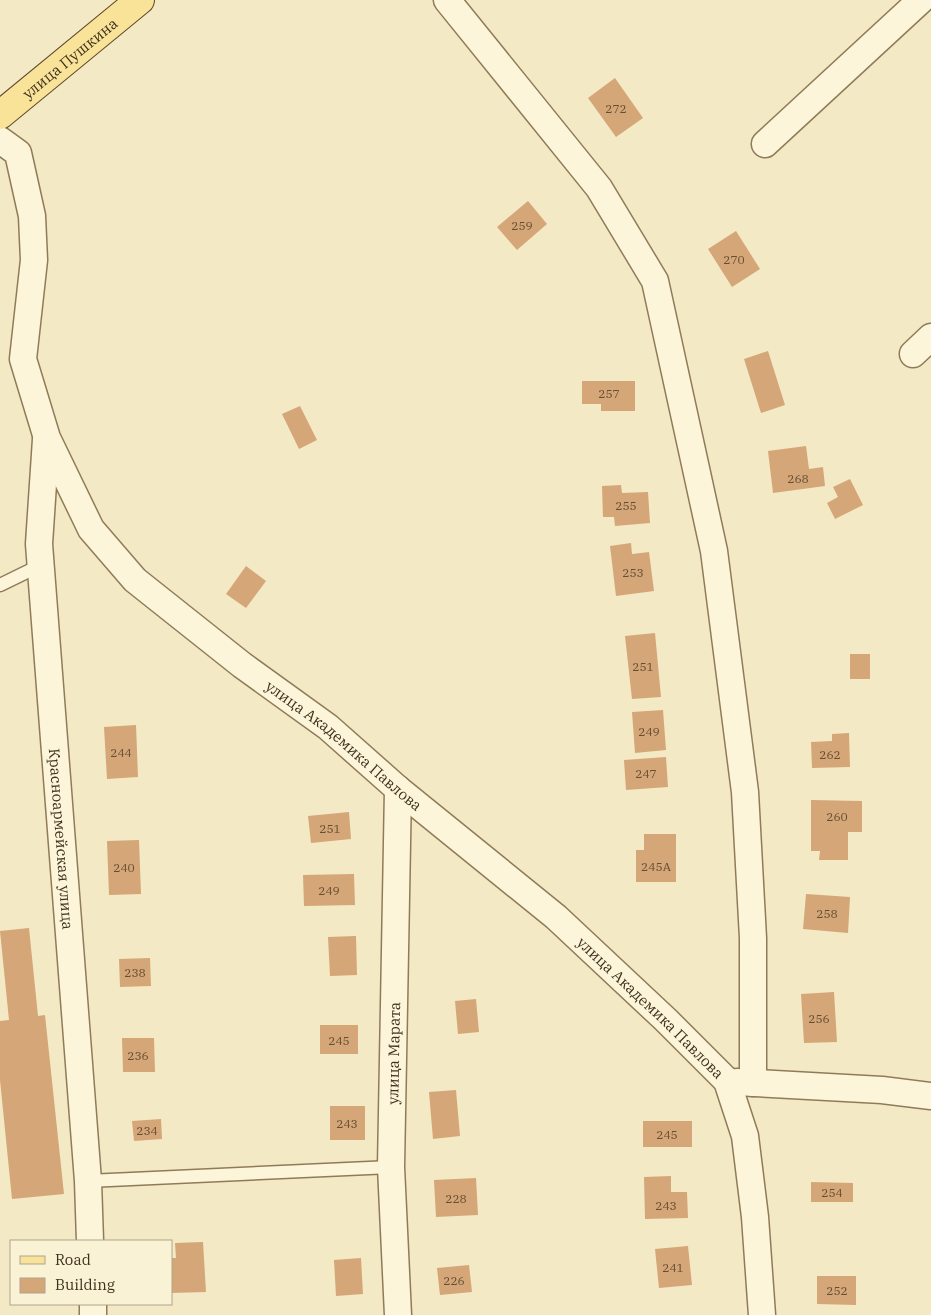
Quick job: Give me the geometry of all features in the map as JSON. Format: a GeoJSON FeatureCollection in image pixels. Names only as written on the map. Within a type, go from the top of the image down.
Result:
{"type":"FeatureCollection","features":[{"type":"Feature","properties":{"kind":"main road","name":"улица Пушкина"},"geometry":{"type":"LineString","coordinates":[[0,115],[140,0]]}},
{"type":"Feature","properties":{"kind":"street"},"geometry":{"type":"LineString","coordinates":[[447,0],[599,188],[655,281],[714,551],[745,792],[753,938],[753,1083]]}},
{"type":"Feature","properties":{"kind":"street"},"geometry":{"type":"LineString","coordinates":[[765,144],[921,0]]}},
{"type":"Feature","properties":{"kind":"street","name":"улица Академика Павлова"},"geometry":{"type":"LineString","coordinates":[[0,140],[18,153],[32,216],[34,260],[23,359],[46,438],[91,529],[135,580],[242,665],[328,727],[398,789],[556,917],[666,1020],[726,1081],[744,1136],[756,1217],[762,1315]]}},
{"type":"Feature","properties":{"kind":"street","name":"Красноармейская улица"},"geometry":{"type":"LineString","coordinates":[[46,438],[39,544],[40,565],[88,1180],[90,1240]]}},
{"type":"Feature","properties":{"kind":"street","name":"улица Марата"},"geometry":{"type":"LineString","coordinates":[[398,789],[391,1167],[398,1315]]}},
{"type":"Feature","properties":{"kind":"street"},"geometry":{"type":"LineString","coordinates":[[726,1081],[882,1090],[931,1096]]}},
{"type":"Feature","properties":{"kind":"lane"},"geometry":{"type":"LineString","coordinates":[[0,585],[40,565]]}},
{"type":"Feature","properties":{"kind":"lane"},"geometry":{"type":"LineString","coordinates":[[88,1180],[391,1167]]}},
{"type":"Feature","properties":{"kind":"building"},"geometry":{"type":"Polygon","coordinates":[[[615,78],[643,118],[616,137],[588,98],[615,78]]]}},
{"type":"Feature","properties":{"kind":"building"},"geometry":{"type":"Polygon","coordinates":[[[528,201],[547,224],[517,250],[497,227],[528,201]]]}},
{"type":"Feature","properties":{"kind":"building"},"geometry":{"type":"Polygon","coordinates":[[[736,231],[760,269],[732,287],[708,249],[736,231]]]}},
{"type":"Feature","properties":{"kind":"building"},"geometry":{"type":"Polygon","coordinates":[[[768,351],[785,405],[761,413],[744,359],[768,351]]]}},
{"type":"Feature","properties":{"kind":"building"},"geometry":{"type":"Polygon","coordinates":[[[582,381],[635,381],[635,411],[601,411],[601,404],[582,404],[582,381]]]}},
{"type":"Feature","properties":{"kind":"building"},"geometry":{"type":"Polygon","coordinates":[[[300,406],[317,440],[299,449],[282,414],[300,406]]]}},
{"type":"Feature","properties":{"kind":"building"},"geometry":{"type":"Polygon","coordinates":[[[806,446],[809,469],[823,467],[825,486],[773,493],[768,451],[806,446]]]}},
{"type":"Feature","properties":{"kind":"building"},"geometry":{"type":"Polygon","coordinates":[[[850,479],[863,505],[835,519],[827,503],[838,497],[833,487],[850,479]]]}},
{"type":"Feature","properties":{"kind":"building"},"geometry":{"type":"Polygon","coordinates":[[[621,485],[622,493],[648,492],[650,523],[615,526],[614,517],[603,517],[602,486],[621,485]]]}},
{"type":"Feature","properties":{"kind":"building"},"geometry":{"type":"Polygon","coordinates":[[[631,543],[632,554],[649,552],[654,591],[616,596],[610,546],[631,543]]]}},
{"type":"Feature","properties":{"kind":"building"},"geometry":{"type":"Polygon","coordinates":[[[246,566],[266,581],[246,608],[226,594],[246,566]]]}},
{"type":"Feature","properties":{"kind":"building"},"geometry":{"type":"Polygon","coordinates":[[[655,633],[661,697],[632,699],[625,636],[655,633]]]}},
{"type":"Feature","properties":{"kind":"building"},"geometry":{"type":"Polygon","coordinates":[[[850,654],[870,654],[870,679],[850,679],[850,654]]]}},
{"type":"Feature","properties":{"kind":"building"},"geometry":{"type":"Polygon","coordinates":[[[663,710],[666,750],[635,753],[632,712],[663,710]]]}},
{"type":"Feature","properties":{"kind":"building"},"geometry":{"type":"Polygon","coordinates":[[[136,725],[138,777],[107,779],[104,727],[136,725]]]}},
{"type":"Feature","properties":{"kind":"building"},"geometry":{"type":"Polygon","coordinates":[[[849,733],[850,767],[812,768],[811,742],[832,741],[832,734],[849,733]]]}},
{"type":"Feature","properties":{"kind":"building"},"geometry":{"type":"Polygon","coordinates":[[[666,757],[668,787],[626,790],[624,760],[666,757]]]}},
{"type":"Feature","properties":{"kind":"building"},"geometry":{"type":"Polygon","coordinates":[[[811,800],[862,801],[862,832],[848,832],[848,860],[819,860],[820,851],[811,851],[811,800]]]}},
{"type":"Feature","properties":{"kind":"building"},"geometry":{"type":"Polygon","coordinates":[[[349,812],[351,839],[311,843],[308,816],[349,812]]]}},
{"type":"Feature","properties":{"kind":"building"},"geometry":{"type":"Polygon","coordinates":[[[644,834],[676,834],[676,882],[636,882],[636,850],[644,850],[644,834]]]}},
{"type":"Feature","properties":{"kind":"building"},"geometry":{"type":"Polygon","coordinates":[[[139,840],[141,894],[109,895],[107,841],[139,840]]]}},
{"type":"Feature","properties":{"kind":"building"},"geometry":{"type":"Polygon","coordinates":[[[354,874],[355,905],[304,906],[303,875],[354,874]]]}},
{"type":"Feature","properties":{"kind":"building"},"geometry":{"type":"Polygon","coordinates":[[[806,894],[850,897],[848,933],[803,929],[806,894]]]}},
{"type":"Feature","properties":{"kind":"building"},"geometry":{"type":"Polygon","coordinates":[[[29,928],[38,1016],[45,1015],[64,1194],[12,1199],[0,1080],[0,1021],[9,1020],[0,931],[29,928]]]}},
{"type":"Feature","properties":{"kind":"building"},"geometry":{"type":"Polygon","coordinates":[[[356,936],[357,975],[330,976],[328,937],[356,936]]]}},
{"type":"Feature","properties":{"kind":"building"},"geometry":{"type":"Polygon","coordinates":[[[150,958],[151,986],[120,987],[119,959],[150,958]]]}},
{"type":"Feature","properties":{"kind":"building"},"geometry":{"type":"Polygon","coordinates":[[[834,992],[837,1042],[804,1043],[801,994],[834,992]]]}},
{"type":"Feature","properties":{"kind":"building"},"geometry":{"type":"Polygon","coordinates":[[[476,999],[479,1032],[458,1034],[455,1001],[476,999]]]}},
{"type":"Feature","properties":{"kind":"building"},"geometry":{"type":"Polygon","coordinates":[[[320,1025],[358,1025],[358,1054],[320,1054],[320,1025]]]}},
{"type":"Feature","properties":{"kind":"building"},"geometry":{"type":"Polygon","coordinates":[[[122,1038],[154,1038],[155,1072],[123,1072],[122,1038]]]}},
{"type":"Feature","properties":{"kind":"building"},"geometry":{"type":"Polygon","coordinates":[[[456,1090],[460,1136],[433,1139],[429,1092],[456,1090]]]}},
{"type":"Feature","properties":{"kind":"building"},"geometry":{"type":"Polygon","coordinates":[[[330,1106],[365,1106],[365,1140],[330,1140],[330,1106]]]}},
{"type":"Feature","properties":{"kind":"building"},"geometry":{"type":"Polygon","coordinates":[[[161,1119],[162,1139],[134,1141],[132,1121],[161,1119]]]}},
{"type":"Feature","properties":{"kind":"building"},"geometry":{"type":"Polygon","coordinates":[[[643,1121],[692,1121],[692,1147],[643,1147],[643,1121]]]}},
{"type":"Feature","properties":{"kind":"building"},"geometry":{"type":"Polygon","coordinates":[[[671,1176],[671,1192],[687,1192],[688,1218],[645,1219],[644,1177],[671,1176]]]}},
{"type":"Feature","properties":{"kind":"building"},"geometry":{"type":"Polygon","coordinates":[[[476,1178],[478,1215],[436,1217],[434,1180],[476,1178]]]}},
{"type":"Feature","properties":{"kind":"building"},"geometry":{"type":"Polygon","coordinates":[[[811,1182],[853,1183],[853,1202],[811,1202],[811,1182]]]}},
{"type":"Feature","properties":{"kind":"building"},"geometry":{"type":"Polygon","coordinates":[[[203,1242],[206,1292],[172,1293],[172,1258],[176,1258],[175,1243],[203,1242]]]}},
{"type":"Feature","properties":{"kind":"building"},"geometry":{"type":"Polygon","coordinates":[[[688,1246],[692,1285],[659,1288],[655,1249],[688,1246]]]}},
{"type":"Feature","properties":{"kind":"building"},"geometry":{"type":"Polygon","coordinates":[[[361,1258],[363,1294],[336,1296],[334,1260],[361,1258]]]}},
{"type":"Feature","properties":{"kind":"building"},"geometry":{"type":"Polygon","coordinates":[[[469,1265],[472,1292],[440,1295],[437,1268],[469,1265]]]}},
{"type":"Feature","properties":{"kind":"building"},"geometry":{"type":"Polygon","coordinates":[[[817,1276],[856,1276],[856,1305],[817,1304],[817,1276]]]}}]}
